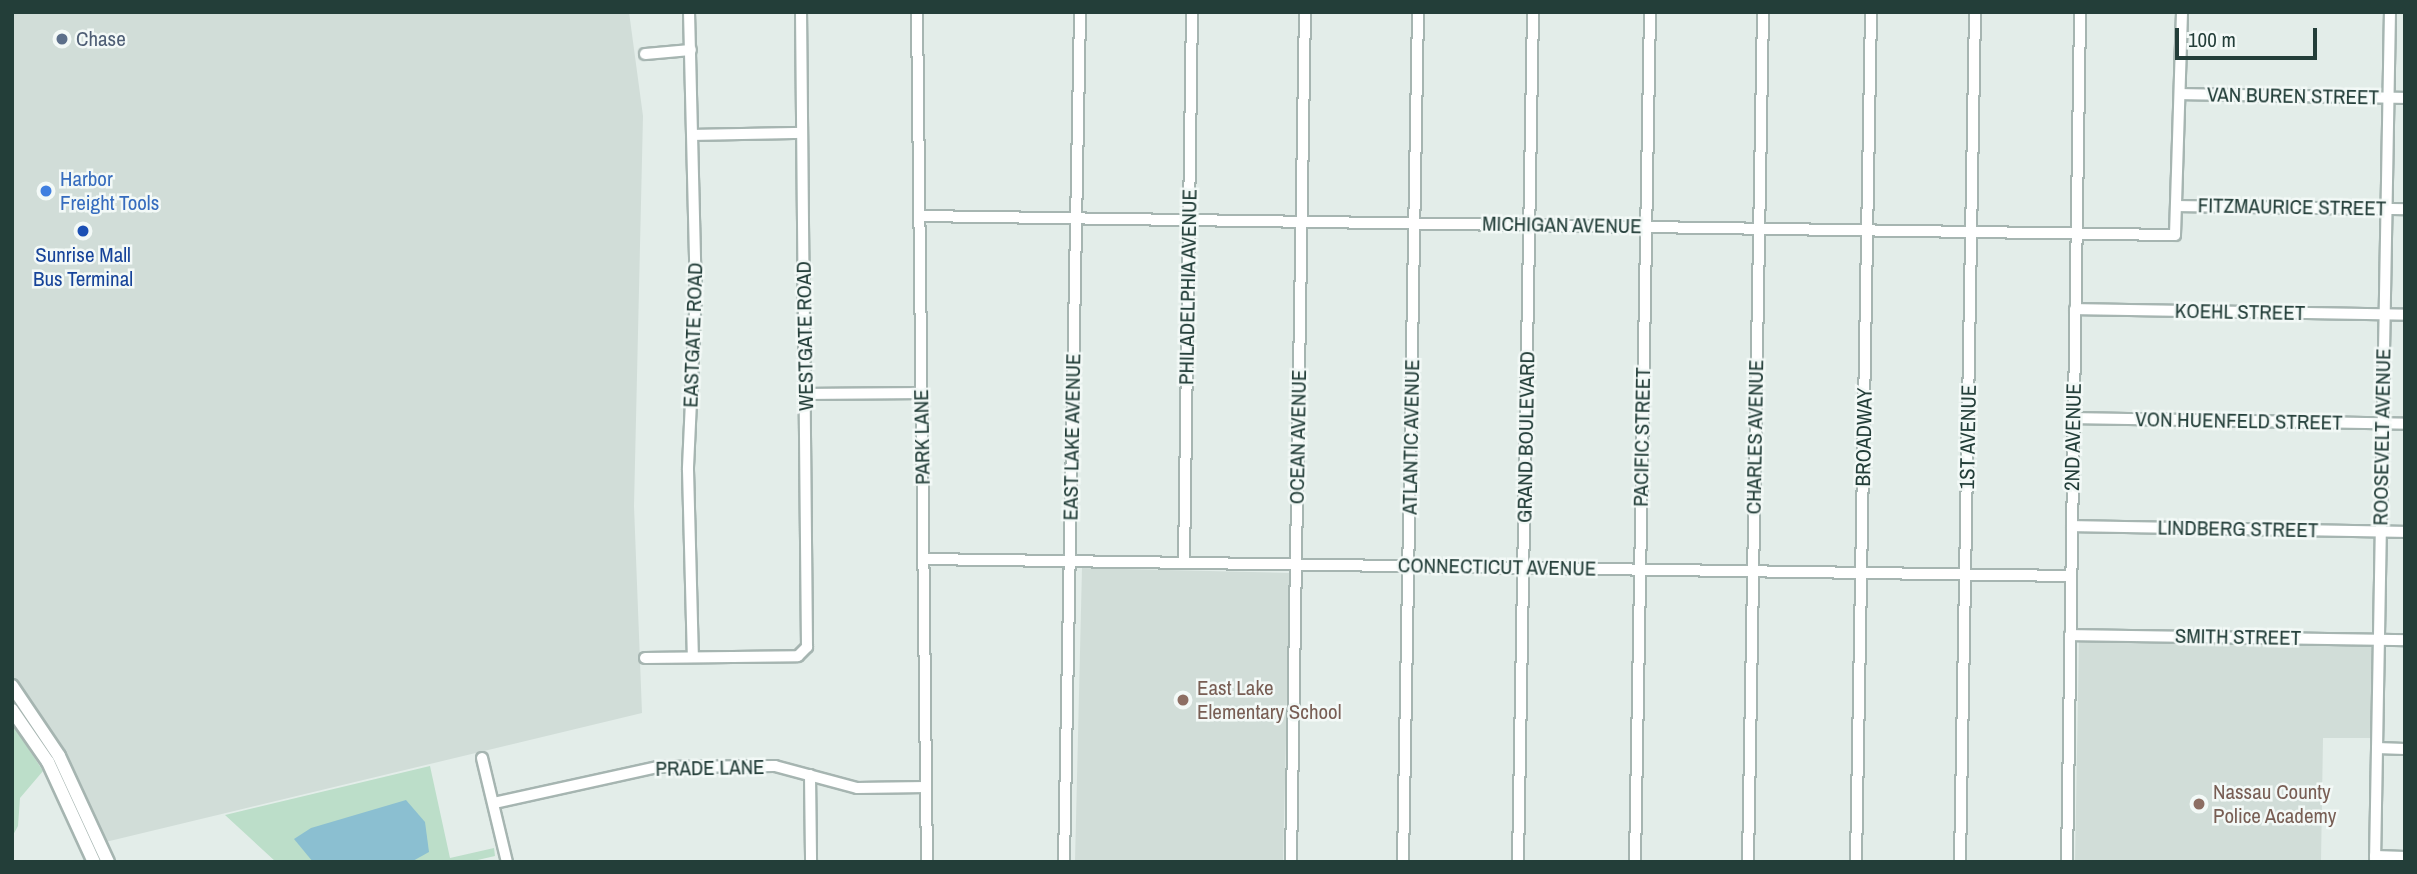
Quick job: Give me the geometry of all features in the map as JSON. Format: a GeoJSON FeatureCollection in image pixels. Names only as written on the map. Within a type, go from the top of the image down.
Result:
{"type":"FeatureCollection","features":[{"type":"Feature","properties":{"kind":"street","name":"EASTGATE ROAD"},"geometry":{"type":"LineString","coordinates":[[689,12],[695,135],[696,291],[688,470],[693,657]]}},
{"type":"Feature","properties":{"kind":"street","name":"WESTGATE ROAD"},"geometry":{"type":"LineString","coordinates":[[693,657],[798,656],[807,647],[801,12]]}},
{"type":"Feature","properties":{"kind":"street","name":"PARK LANE"},"geometry":{"type":"LineString","coordinates":[[917,12],[927,862]]}},
{"type":"Feature","properties":{"kind":"street","name":"EAST LAKE AVENUE"},"geometry":{"type":"LineString","coordinates":[[1065,862],[1080,12]]}},
{"type":"Feature","properties":{"kind":"street","name":"PHILADELPHIA AVENUE"},"geometry":{"type":"LineString","coordinates":[[1184,562],[1192,12]]}},
{"type":"Feature","properties":{"kind":"street","name":"OCEAN AVENUE"},"geometry":{"type":"LineString","coordinates":[[1291,862],[1305,12]]}},
{"type":"Feature","properties":{"kind":"street","name":"ATLANTIC AVENUE"},"geometry":{"type":"LineString","coordinates":[[1403,862],[1418,12]]}},
{"type":"Feature","properties":{"kind":"street","name":"GRAND BOULEVARD"},"geometry":{"type":"LineString","coordinates":[[1518,862],[1533,12]]}},
{"type":"Feature","properties":{"kind":"street","name":"PACIFIC STREET"},"geometry":{"type":"LineString","coordinates":[[1635,862],[1650,12]]}},
{"type":"Feature","properties":{"kind":"street","name":"CHARLES AVENUE"},"geometry":{"type":"LineString","coordinates":[[1748,862],[1763,12]]}},
{"type":"Feature","properties":{"kind":"street","name":"BROADWAY"},"geometry":{"type":"LineString","coordinates":[[1856,862],[1871,12]]}},
{"type":"Feature","properties":{"kind":"street","name":"1ST AVENUE"},"geometry":{"type":"LineString","coordinates":[[1961,862],[1975,12]]}},
{"type":"Feature","properties":{"kind":"street","name":"2ND AVENUE"},"geometry":{"type":"LineString","coordinates":[[2067,862],[2080,12]]}},
{"type":"Feature","properties":{"kind":"street"},"geometry":{"type":"LineString","coordinates":[[2179,206],[2182,12]]}},
{"type":"Feature","properties":{"kind":"street","name":"ROOSEVELT AVENUE"},"geometry":{"type":"LineString","coordinates":[[2375,859],[2390,12]]}},
{"type":"Feature","properties":{"kind":"street"},"geometry":{"type":"LineString","coordinates":[[645,54],[691,50]]}},
{"type":"Feature","properties":{"kind":"street","name":"VAN BUREN STREET"},"geometry":{"type":"LineString","coordinates":[[2181,94],[2405,98]]}},
{"type":"Feature","properties":{"kind":"street"},"geometry":{"type":"LineString","coordinates":[[695,135],[802,133]]}},
{"type":"Feature","properties":{"kind":"street","name":"MICHIGAN AVENUE"},"geometry":{"type":"LineString","coordinates":[[920,216],[2175,234],[2179,206]]}},
{"type":"Feature","properties":{"kind":"street","name":"FITZMAURICE STREET"},"geometry":{"type":"LineString","coordinates":[[2179,206],[2405,209]]}},
{"type":"Feature","properties":{"kind":"street","name":"KOEHL STREET"},"geometry":{"type":"LineString","coordinates":[[2075,309],[2405,315]]}},
{"type":"Feature","properties":{"kind":"street"},"geometry":{"type":"LineString","coordinates":[[806,394],[921,393]]}},
{"type":"Feature","properties":{"kind":"street","name":"VON HUENFELD STREET"},"geometry":{"type":"LineString","coordinates":[[2074,418],[2405,424]]}},
{"type":"Feature","properties":{"kind":"street","name":"LINDBERG STREET"},"geometry":{"type":"LineString","coordinates":[[2072,526],[2405,532]]}},
{"type":"Feature","properties":{"kind":"street","name":"CONNECTICUT AVENUE"},"geometry":{"type":"LineString","coordinates":[[923,559],[2071,576]]}},
{"type":"Feature","properties":{"kind":"street","name":"SMITH STREET"},"geometry":{"type":"LineString","coordinates":[[2070,635],[2405,640]]}},
{"type":"Feature","properties":{"kind":"street"},"geometry":{"type":"LineString","coordinates":[[645,658],[693,657]]}},
{"type":"Feature","properties":{"kind":"street"},"geometry":{"type":"LineString","coordinates":[[12,686],[59,757],[108,862]]}},
{"type":"Feature","properties":{"kind":"street"},"geometry":{"type":"LineString","coordinates":[[12,710],[48,762],[94,862]]}},
{"type":"Feature","properties":{"kind":"street"},"geometry":{"type":"LineString","coordinates":[[2377,748],[2405,749]]}},
{"type":"Feature","properties":{"kind":"street"},"geometry":{"type":"LineString","coordinates":[[482,758],[507,862]]}},
{"type":"Feature","properties":{"kind":"street","name":"PRADE LANE"},"geometry":{"type":"LineString","coordinates":[[494,803],[658,767],[775,766],[857,788],[926,788]]}},
{"type":"Feature","properties":{"kind":"street"},"geometry":{"type":"LineString","coordinates":[[810,775],[811,862]]}},
{"type":"Feature","properties":{"kind":"street"},"geometry":{"type":"LineString","coordinates":[[2375,859],[2405,857]]}},
{"type":"Feature","properties":{"kind":"shaded area"},"geometry":{"type":"Polygon","coordinates":[[[12,12],[629,12],[643,116],[634,506],[642,713],[93,845],[12,697],[12,12]]]}},
{"type":"Feature","properties":{"kind":"shaded area","name":"East Lake Elementary School"},"geometry":{"type":"Polygon","coordinates":[[[1082,568],[1290,573],[1283,862],[1075,862],[1082,568]]]}},
{"type":"Feature","properties":{"kind":"shaded area","name":"Nassau County Police Academy"},"geometry":{"type":"Polygon","coordinates":[[[2079,641],[2375,646],[2373,738],[2323,738],[2321,862],[2075,862],[2079,641]]]}},
{"type":"Feature","properties":{"kind":"green space"},"geometry":{"type":"Polygon","coordinates":[[[12,723],[43,771],[20,798],[18,826],[12,837],[12,723]]]}},
{"type":"Feature","properties":{"kind":"green space"},"geometry":{"type":"Polygon","coordinates":[[[430,766],[450,858],[494,848],[495,856],[469,862],[276,862],[225,815],[430,766]]]}},
{"type":"Feature","properties":{"kind":"water"},"geometry":{"type":"Polygon","coordinates":[[[406,800],[425,822],[429,852],[411,862],[313,862],[294,839],[311,828],[406,800]]]}},
{"type":"Feature","properties":{"kind":"place","name":"Chase"},"geometry":{"type":"Point","coordinates":[62,39]}},
{"type":"Feature","properties":{"kind":"place","name":"Harbor Freight Tools"},"geometry":{"type":"Point","coordinates":[46,191]}},
{"type":"Feature","properties":{"kind":"place","name":"Sunrise Mall Bus Terminal"},"geometry":{"type":"Point","coordinates":[83,231]}},
{"type":"Feature","properties":{"kind":"place","name":"East Lake Elementary School"},"geometry":{"type":"Point","coordinates":[1183,700]}},
{"type":"Feature","properties":{"kind":"place","name":"Nassau County Police Academy"},"geometry":{"type":"Point","coordinates":[2199,804]}}]}
